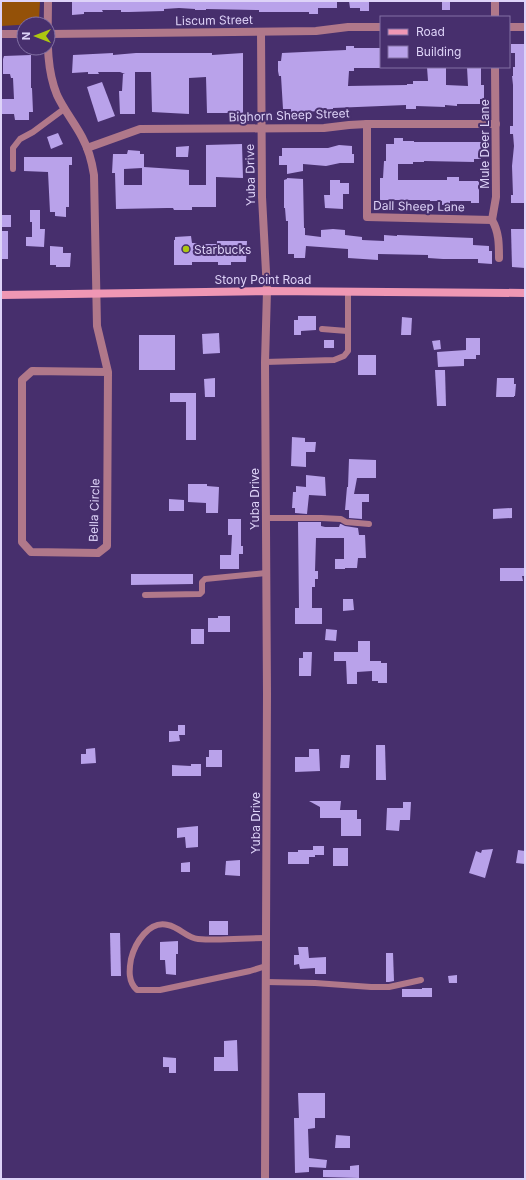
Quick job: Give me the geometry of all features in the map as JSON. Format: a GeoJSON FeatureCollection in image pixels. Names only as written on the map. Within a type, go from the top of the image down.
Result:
{"type":"FeatureCollection","features":[{"type":"Feature","properties":{"kind":"main road","name":"Stony Point Road"},"geometry":{"type":"LineString","coordinates":[[1,295],[267,291],[525,293]]}},
{"type":"Feature","properties":{"kind":"street","name":"Bella Circle"},"geometry":{"type":"LineString","coordinates":[[48,1],[48,16]]}},
{"type":"Feature","properties":{"kind":"street"},"geometry":{"type":"LineString","coordinates":[[495,1],[495,16]]}},
{"type":"Feature","properties":{"kind":"street","name":"Liscum Street"},"geometry":{"type":"LineString","coordinates":[[56,34],[316,31],[348,27],[380,27]]}},
{"type":"Feature","properties":{"kind":"street"},"geometry":{"type":"LineString","coordinates":[[510,27],[525,27]]}},
{"type":"Feature","properties":{"kind":"street","name":"Yuba Drive"},"geometry":{"type":"LineString","coordinates":[[261,32],[262,197],[267,291],[265,362],[267,701],[265,1179]]}},
{"type":"Feature","properties":{"kind":"street"},"geometry":{"type":"LineString","coordinates":[[1,34],[16,34]]}},
{"type":"Feature","properties":{"kind":"street","name":"Bella Circle"},"geometry":{"type":"LineString","coordinates":[[50,56],[52,79],[64,110],[82,137],[87,148],[92,162],[96,187],[97,326],[108,372],[107,546],[98,553],[31,552],[22,542],[22,380],[32,371],[108,372]]}},
{"type":"Feature","properties":{"kind":"street","name":"Mule Deer Lane"},"geometry":{"type":"LineString","coordinates":[[492,220],[496,197],[496,68]]}},
{"type":"Feature","properties":{"kind":"street","name":"Bighorn Sheep Street"},"geometry":{"type":"LineString","coordinates":[[87,148],[140,129],[324,128],[367,124],[496,124]]}},
{"type":"Feature","properties":{"kind":"street","name":"Dall Sheep Lane"},"geometry":{"type":"LineString","coordinates":[[367,124],[367,217],[492,220]]}},
{"type":"Feature","properties":{"kind":"street"},"geometry":{"type":"LineString","coordinates":[[492,220],[498,234],[499,258]]}},
{"type":"Feature","properties":{"kind":"lane"},"geometry":{"type":"LineString","coordinates":[[13,169],[13,148],[20,139],[33,132],[64,110]]}},
{"type":"Feature","properties":{"kind":"lane"},"geometry":{"type":"LineString","coordinates":[[265,362],[334,360],[344,356],[348,351],[348,292]]}},
{"type":"Feature","properties":{"kind":"lane"},"geometry":{"type":"LineString","coordinates":[[322,329],[347,331]]}},
{"type":"Feature","properties":{"kind":"lane"},"geometry":{"type":"LineString","coordinates":[[266,518],[341,519],[346,522],[369,524]]}},
{"type":"Feature","properties":{"kind":"lane"},"geometry":{"type":"LineString","coordinates":[[145,595],[200,594],[202,592],[202,582],[205,579],[266,574]]}},
{"type":"Feature","properties":{"kind":"lane"},"geometry":{"type":"LineString","coordinates":[[266,938],[195,939],[169,925],[162,924],[152,927],[143,934],[132,954],[129,974],[133,986],[137,990],[160,990],[250,971],[266,966]]}},
{"type":"Feature","properties":{"kind":"lane"},"geometry":{"type":"LineString","coordinates":[[266,982],[315,983],[371,988],[390,988],[421,980]]}},
{"type":"Feature","properties":{"kind":"shaded area"},"geometry":{"type":"Polygon","coordinates":[[[1,1],[40,1],[39,16],[16,16],[16,25],[1,26],[1,1]]]}},
{"type":"Feature","properties":{"kind":"building"},"geometry":{"type":"Polygon","coordinates":[[[72,1],[337,1],[337,8],[318,8],[318,14],[309,14],[309,12],[259,12],[259,10],[195,10],[179,8],[164,9],[164,11],[129,12],[121,12],[121,10],[102,10],[103,12],[84,12],[84,14],[72,15],[72,1]]]}},
{"type":"Feature","properties":{"kind":"building"},"geometry":{"type":"Polygon","coordinates":[[[349,1],[369,1],[369,11],[360,11],[360,8],[350,8],[349,1]]]}},
{"type":"Feature","properties":{"kind":"building"},"geometry":{"type":"Polygon","coordinates":[[[442,1],[450,1],[450,10],[442,10],[442,1]]]}},
{"type":"Feature","properties":{"kind":"building"},"geometry":{"type":"Polygon","coordinates":[[[511,44],[525,44],[525,203],[511,203],[511,195],[513,195],[512,166],[514,146],[513,134],[510,134],[510,126],[513,126],[512,76],[513,67],[515,67],[515,53],[511,53],[511,44]]]}},
{"type":"Feature","properties":{"kind":"building"},"geometry":{"type":"Polygon","coordinates":[[[346,46],[354,46],[354,48],[380,48],[380,68],[354,68],[354,71],[349,71],[348,86],[413,84],[413,81],[428,81],[427,68],[446,68],[446,85],[468,86],[467,68],[481,68],[481,85],[484,85],[484,99],[480,99],[480,104],[457,104],[457,106],[416,106],[416,109],[406,109],[406,105],[333,108],[321,111],[300,112],[300,115],[291,115],[291,109],[283,109],[281,76],[279,76],[278,71],[278,61],[281,61],[282,53],[346,50],[346,46]]]}},
{"type":"Feature","properties":{"kind":"building"},"geometry":{"type":"Polygon","coordinates":[[[113,53],[113,55],[136,53],[212,53],[212,55],[243,53],[243,113],[207,113],[206,77],[189,78],[189,114],[152,112],[151,72],[135,72],[135,114],[120,114],[119,91],[122,91],[123,74],[125,74],[120,72],[98,72],[99,74],[88,74],[88,72],[72,73],[73,55],[113,53]]]}},
{"type":"Feature","properties":{"kind":"building"},"geometry":{"type":"Polygon","coordinates":[[[4,56],[31,56],[33,112],[29,112],[29,120],[15,120],[14,114],[1,114],[1,99],[14,99],[13,78],[11,78],[10,74],[3,74],[4,56]]]}},
{"type":"Feature","properties":{"kind":"building"},"geometry":{"type":"Polygon","coordinates":[[[102,82],[115,116],[98,122],[87,87],[102,82]]]}},
{"type":"Feature","properties":{"kind":"building"},"geometry":{"type":"Polygon","coordinates":[[[58,133],[63,144],[51,149],[47,137],[58,133]]]}},
{"type":"Feature","properties":{"kind":"building"},"geometry":{"type":"Polygon","coordinates":[[[394,138],[403,138],[403,141],[414,142],[481,142],[481,159],[474,159],[474,162],[424,161],[413,162],[413,164],[398,164],[398,180],[447,180],[447,177],[459,177],[459,181],[479,181],[479,203],[471,203],[471,201],[450,201],[450,205],[442,205],[442,201],[430,200],[380,200],[380,178],[383,178],[384,161],[386,161],[386,144],[394,144],[394,138]]]}},
{"type":"Feature","properties":{"kind":"building"},"geometry":{"type":"Polygon","coordinates":[[[242,144],[243,178],[216,177],[216,207],[192,207],[192,210],[174,210],[173,208],[116,209],[115,173],[112,173],[113,154],[127,154],[128,150],[140,151],[140,154],[144,154],[144,167],[189,170],[189,185],[206,185],[206,145],[242,144]],[[142,168],[124,169],[124,185],[142,185],[142,168]]]}},
{"type":"Feature","properties":{"kind":"building"},"geometry":{"type":"Polygon","coordinates":[[[339,145],[352,146],[354,163],[340,163],[326,166],[303,164],[303,171],[287,174],[287,165],[279,165],[279,156],[282,156],[282,148],[328,148],[339,145]]]}},
{"type":"Feature","properties":{"kind":"building"},"geometry":{"type":"Polygon","coordinates":[[[189,146],[188,157],[176,157],[176,147],[189,146]]]}},
{"type":"Feature","properties":{"kind":"building"},"geometry":{"type":"Polygon","coordinates":[[[24,157],[72,157],[72,165],[69,165],[69,207],[66,207],[66,217],[55,216],[55,212],[50,212],[48,172],[24,171],[24,157]]]}},
{"type":"Feature","properties":{"kind":"building"},"geometry":{"type":"Polygon","coordinates":[[[287,178],[303,179],[305,235],[321,237],[321,230],[333,229],[345,230],[345,235],[362,237],[362,240],[384,241],[384,235],[473,238],[473,245],[489,246],[489,251],[492,251],[492,264],[478,263],[478,259],[428,258],[428,255],[378,254],[378,260],[348,258],[348,249],[306,246],[305,258],[294,258],[294,254],[288,254],[288,221],[286,221],[284,208],[284,180],[287,178]]]}},
{"type":"Feature","properties":{"kind":"building"},"geometry":{"type":"Polygon","coordinates":[[[330,180],[340,180],[340,183],[349,183],[349,194],[343,194],[343,209],[325,208],[324,195],[330,195],[330,180]]]}},
{"type":"Feature","properties":{"kind":"building"},"geometry":{"type":"Polygon","coordinates":[[[30,210],[40,210],[40,229],[45,229],[44,247],[26,246],[26,237],[32,237],[30,210]]]}},
{"type":"Feature","properties":{"kind":"building"},"geometry":{"type":"Polygon","coordinates":[[[1,215],[11,215],[11,227],[1,227],[1,215]]]}},
{"type":"Feature","properties":{"kind":"building"},"geometry":{"type":"Polygon","coordinates":[[[511,229],[525,229],[525,268],[512,267],[511,229]]]}},
{"type":"Feature","properties":{"kind":"building"},"geometry":{"type":"Polygon","coordinates":[[[1,231],[8,231],[8,259],[1,259],[1,231]]]}},
{"type":"Feature","properties":{"kind":"building"},"geometry":{"type":"Polygon","coordinates":[[[191,236],[192,243],[197,244],[217,244],[217,241],[247,241],[246,262],[231,262],[231,265],[218,265],[218,262],[192,262],[192,265],[174,265],[175,237],[191,236]]]}},
{"type":"Feature","properties":{"kind":"building"},"geometry":{"type":"Polygon","coordinates":[[[50,246],[63,247],[63,253],[71,253],[70,267],[56,267],[56,265],[50,265],[50,246]]]}},
{"type":"Feature","properties":{"kind":"building"},"geometry":{"type":"Polygon","coordinates":[[[298,316],[316,316],[316,330],[301,331],[301,335],[294,335],[294,320],[298,320],[298,316]]]}},
{"type":"Feature","properties":{"kind":"building"},"geometry":{"type":"Polygon","coordinates":[[[402,317],[412,318],[411,335],[401,335],[402,317]]]}},
{"type":"Feature","properties":{"kind":"building"},"geometry":{"type":"Polygon","coordinates":[[[219,333],[220,353],[203,354],[202,334],[219,333]]]}},
{"type":"Feature","properties":{"kind":"building"},"geometry":{"type":"Polygon","coordinates":[[[139,335],[175,335],[175,370],[139,370],[139,335]]]}},
{"type":"Feature","properties":{"kind":"building"},"geometry":{"type":"Polygon","coordinates":[[[466,338],[480,338],[480,355],[476,355],[476,359],[464,359],[464,366],[438,367],[437,352],[466,350],[466,338]]]}},
{"type":"Feature","properties":{"kind":"building"},"geometry":{"type":"Polygon","coordinates":[[[324,340],[334,340],[334,348],[324,348],[324,340]]]}},
{"type":"Feature","properties":{"kind":"building"},"geometry":{"type":"Polygon","coordinates":[[[440,340],[441,349],[434,350],[432,341],[440,340]]]}},
{"type":"Feature","properties":{"kind":"building"},"geometry":{"type":"Polygon","coordinates":[[[358,355],[376,355],[376,375],[358,375],[358,355]]]}},
{"type":"Feature","properties":{"kind":"building"},"geometry":{"type":"Polygon","coordinates":[[[435,370],[445,370],[446,406],[437,406],[435,370]]]}},
{"type":"Feature","properties":{"kind":"building"},"geometry":{"type":"Polygon","coordinates":[[[215,378],[215,397],[205,397],[204,379],[215,378]]]}},
{"type":"Feature","properties":{"kind":"building"},"geometry":{"type":"Polygon","coordinates":[[[497,378],[514,378],[514,384],[516,384],[514,397],[496,397],[497,378]]]}},
{"type":"Feature","properties":{"kind":"building"},"geometry":{"type":"Polygon","coordinates":[[[170,393],[196,393],[196,440],[186,440],[186,402],[170,402],[170,393]]]}},
{"type":"Feature","properties":{"kind":"building"},"geometry":{"type":"Polygon","coordinates":[[[292,437],[305,438],[305,442],[316,442],[315,452],[306,452],[306,467],[291,466],[292,437]]]}},
{"type":"Feature","properties":{"kind":"building"},"geometry":{"type":"Polygon","coordinates":[[[349,459],[376,460],[376,478],[357,478],[354,494],[369,494],[369,502],[362,502],[362,519],[349,518],[349,510],[345,510],[349,459]]]}},
{"type":"Feature","properties":{"kind":"building"},"geometry":{"type":"Polygon","coordinates":[[[306,475],[325,477],[326,496],[309,495],[307,514],[295,513],[295,508],[292,508],[293,492],[296,492],[296,486],[306,487],[306,475]]]}},
{"type":"Feature","properties":{"kind":"building"},"geometry":{"type":"Polygon","coordinates":[[[188,484],[207,484],[207,486],[219,487],[218,513],[206,513],[206,503],[188,502],[188,484]]]}},
{"type":"Feature","properties":{"kind":"building"},"geometry":{"type":"Polygon","coordinates":[[[169,499],[184,500],[184,511],[169,511],[169,499]]]}},
{"type":"Feature","properties":{"kind":"building"},"geometry":{"type":"Polygon","coordinates":[[[512,508],[512,518],[493,519],[493,509],[512,508]]]}},
{"type":"Feature","properties":{"kind":"building"},"geometry":{"type":"Polygon","coordinates":[[[228,519],[241,519],[241,546],[243,546],[243,554],[239,554],[239,569],[220,569],[220,555],[231,555],[232,535],[228,535],[228,519]]]}},
{"type":"Feature","properties":{"kind":"building"},"geometry":{"type":"Polygon","coordinates":[[[298,522],[321,522],[321,526],[325,527],[339,527],[341,524],[358,528],[359,535],[365,535],[366,558],[358,558],[357,568],[345,569],[335,569],[335,559],[344,559],[344,538],[316,538],[315,571],[318,571],[318,579],[315,579],[315,587],[312,587],[312,608],[322,608],[322,624],[295,624],[295,608],[299,608],[298,522]]]}},
{"type":"Feature","properties":{"kind":"building"},"geometry":{"type":"Polygon","coordinates":[[[500,568],[525,568],[525,576],[522,576],[523,581],[500,581],[500,568]]]}},
{"type":"Feature","properties":{"kind":"building"},"geometry":{"type":"Polygon","coordinates":[[[131,574],[193,574],[193,584],[131,585],[131,574]]]}},
{"type":"Feature","properties":{"kind":"building"},"geometry":{"type":"Polygon","coordinates":[[[343,599],[353,599],[354,610],[343,611],[343,599]]]}},
{"type":"Feature","properties":{"kind":"building"},"geometry":{"type":"Polygon","coordinates":[[[218,616],[230,616],[230,632],[208,632],[208,618],[218,618],[218,616]]]}},
{"type":"Feature","properties":{"kind":"building"},"geometry":{"type":"Polygon","coordinates":[[[191,629],[204,629],[204,644],[191,644],[191,629]]]}},
{"type":"Feature","properties":{"kind":"building"},"geometry":{"type":"Polygon","coordinates":[[[326,629],[337,630],[336,641],[325,640],[326,629]]]}},
{"type":"Feature","properties":{"kind":"building"},"geometry":{"type":"Polygon","coordinates":[[[358,641],[370,641],[370,661],[381,661],[381,663],[387,663],[387,683],[372,681],[372,671],[357,672],[357,684],[347,684],[346,661],[334,661],[334,652],[358,652],[358,641]]]}},
{"type":"Feature","properties":{"kind":"building"},"geometry":{"type":"Polygon","coordinates":[[[303,652],[312,652],[311,676],[299,676],[299,658],[303,658],[303,652]]]}},
{"type":"Feature","properties":{"kind":"building"},"geometry":{"type":"Polygon","coordinates":[[[178,725],[185,725],[185,735],[179,735],[180,741],[169,742],[169,731],[178,731],[178,725]]]}},
{"type":"Feature","properties":{"kind":"building"},"geometry":{"type":"Polygon","coordinates":[[[376,745],[385,745],[386,780],[376,780],[376,745]]]}},
{"type":"Feature","properties":{"kind":"building"},"geometry":{"type":"Polygon","coordinates":[[[95,748],[96,763],[81,764],[81,754],[86,754],[86,749],[95,748]]]}},
{"type":"Feature","properties":{"kind":"building"},"geometry":{"type":"Polygon","coordinates":[[[309,749],[319,749],[320,771],[295,772],[295,757],[309,757],[309,749]]]}},
{"type":"Feature","properties":{"kind":"building"},"geometry":{"type":"Polygon","coordinates":[[[209,750],[222,750],[222,767],[206,767],[206,757],[209,757],[209,750]]]}},
{"type":"Feature","properties":{"kind":"building"},"geometry":{"type":"Polygon","coordinates":[[[341,755],[350,755],[349,768],[340,768],[341,755]]]}},
{"type":"Feature","properties":{"kind":"building"},"geometry":{"type":"Polygon","coordinates":[[[191,764],[201,764],[201,776],[172,776],[172,765],[191,766],[191,764]]]}},
{"type":"Feature","properties":{"kind":"building"},"geometry":{"type":"Polygon","coordinates":[[[309,801],[341,801],[340,810],[357,810],[357,819],[361,819],[361,836],[341,836],[341,818],[320,818],[320,807],[309,801]]]}},
{"type":"Feature","properties":{"kind":"building"},"geometry":{"type":"Polygon","coordinates":[[[403,802],[411,802],[410,820],[400,820],[399,831],[386,830],[387,808],[403,808],[403,802]]]}},
{"type":"Feature","properties":{"kind":"building"},"geometry":{"type":"Polygon","coordinates":[[[198,826],[198,847],[186,848],[185,837],[177,838],[177,828],[198,826]]]}},
{"type":"Feature","properties":{"kind":"building"},"geometry":{"type":"Polygon","coordinates":[[[313,846],[324,846],[324,855],[309,857],[309,864],[288,864],[288,852],[313,850],[313,846]]]}},
{"type":"Feature","properties":{"kind":"building"},"geometry":{"type":"Polygon","coordinates":[[[333,848],[348,848],[348,866],[333,866],[333,848]]]}},
{"type":"Feature","properties":{"kind":"building"},"geometry":{"type":"Polygon","coordinates":[[[493,849],[485,878],[469,873],[476,851],[481,853],[482,850],[493,849]]]}},
{"type":"Feature","properties":{"kind":"building"},"geometry":{"type":"Polygon","coordinates":[[[518,850],[525,851],[525,864],[516,863],[518,850]]]}},
{"type":"Feature","properties":{"kind":"building"},"geometry":{"type":"Polygon","coordinates":[[[240,860],[240,876],[225,875],[226,861],[240,860]]]}},
{"type":"Feature","properties":{"kind":"building"},"geometry":{"type":"Polygon","coordinates":[[[190,862],[190,872],[181,872],[181,863],[190,862]]]}},
{"type":"Feature","properties":{"kind":"building"},"geometry":{"type":"Polygon","coordinates":[[[209,921],[228,921],[228,935],[209,935],[209,921]]]}},
{"type":"Feature","properties":{"kind":"building"},"geometry":{"type":"Polygon","coordinates":[[[110,933],[120,933],[121,976],[111,976],[110,933]]]}},
{"type":"Feature","properties":{"kind":"building"},"geometry":{"type":"Polygon","coordinates":[[[178,941],[178,954],[176,954],[176,975],[166,974],[165,960],[160,960],[160,942],[178,941]]]}},
{"type":"Feature","properties":{"kind":"building"},"geometry":{"type":"Polygon","coordinates":[[[298,947],[308,947],[309,958],[326,957],[326,974],[315,974],[315,968],[300,969],[299,964],[294,965],[294,955],[299,955],[298,947]]]}},
{"type":"Feature","properties":{"kind":"building"},"geometry":{"type":"Polygon","coordinates":[[[386,953],[393,953],[394,981],[389,982],[386,982],[386,953]]]}},
{"type":"Feature","properties":{"kind":"building"},"geometry":{"type":"Polygon","coordinates":[[[457,975],[457,983],[449,983],[448,976],[457,975]]]}},
{"type":"Feature","properties":{"kind":"building"},"geometry":{"type":"Polygon","coordinates":[[[432,988],[432,997],[402,997],[402,989],[432,988]]]}},
{"type":"Feature","properties":{"kind":"building"},"geometry":{"type":"Polygon","coordinates":[[[237,1040],[238,1071],[214,1071],[214,1057],[224,1057],[224,1041],[237,1040]]]}},
{"type":"Feature","properties":{"kind":"building"},"geometry":{"type":"Polygon","coordinates":[[[163,1057],[176,1058],[176,1073],[169,1073],[169,1067],[163,1067],[163,1057]]]}},
{"type":"Feature","properties":{"kind":"building"},"geometry":{"type":"Polygon","coordinates":[[[298,1093],[325,1093],[325,1118],[315,1118],[315,1128],[308,1129],[309,1158],[327,1160],[326,1168],[309,1167],[309,1172],[295,1173],[294,1118],[299,1118],[298,1093]]]}},
{"type":"Feature","properties":{"kind":"building"},"geometry":{"type":"Polygon","coordinates":[[[336,1135],[350,1136],[350,1148],[335,1148],[336,1135]]]}},
{"type":"Feature","properties":{"kind":"building"},"geometry":{"type":"Polygon","coordinates":[[[359,1165],[359,1178],[323,1177],[323,1170],[350,1170],[350,1166],[359,1165]]]}},
{"type":"Feature","properties":{"kind":"place","name":"Starbucks"},"geometry":{"type":"Point","coordinates":[186,249]}}]}
